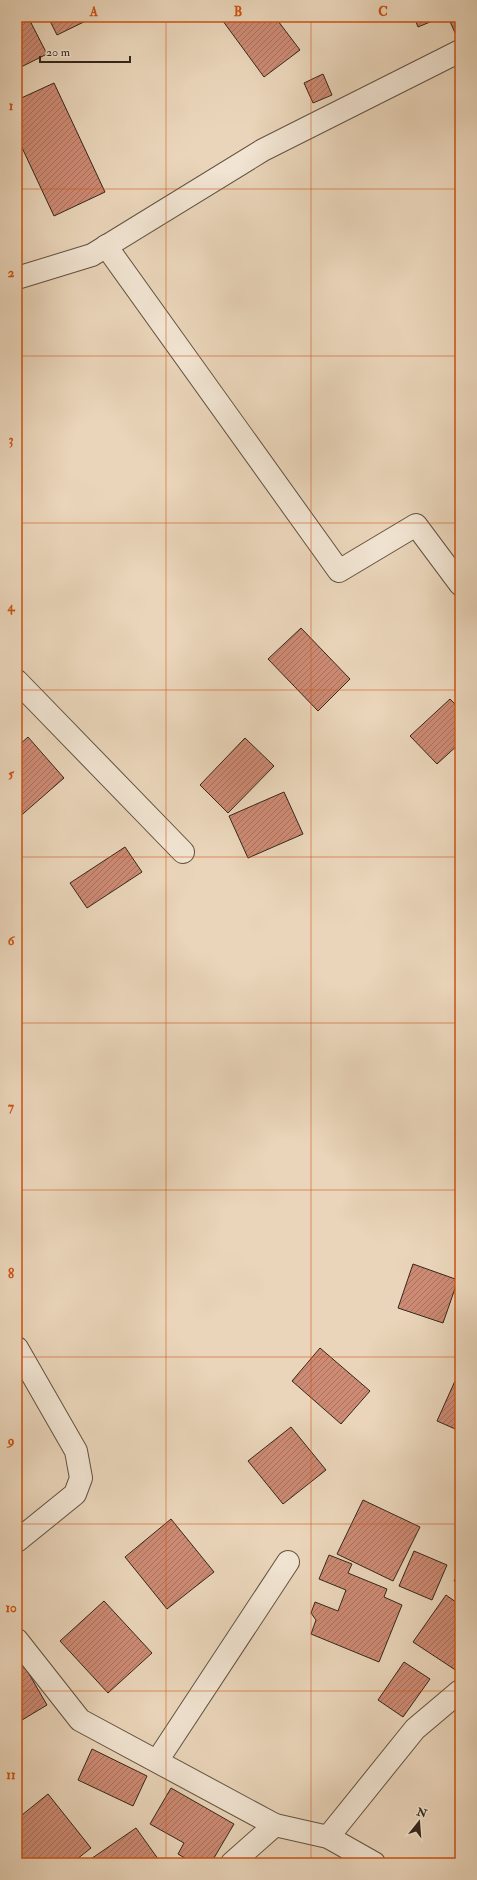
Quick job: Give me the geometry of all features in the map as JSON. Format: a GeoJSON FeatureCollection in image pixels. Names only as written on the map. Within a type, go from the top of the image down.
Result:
{"type":"FeatureCollection","features":[{"type":"Feature","properties":{"kind":"street"},"geometry":{"type":"LineString","coordinates":[[17,278],[92,255],[263,150],[460,51]]}},
{"type":"Feature","properties":{"kind":"street"},"geometry":{"type":"LineString","coordinates":[[106,246],[339,571],[416,524],[460,584]]}},
{"type":"Feature","properties":{"kind":"street"},"geometry":{"type":"LineString","coordinates":[[17,681],[183,852]]}},
{"type":"Feature","properties":{"kind":"street"},"geometry":{"type":"LineString","coordinates":[[17,1348],[76,1451],[81,1478],[75,1494],[17,1541]]}},
{"type":"Feature","properties":{"kind":"street"},"geometry":{"type":"LineString","coordinates":[[157,1762],[288,1562]]}},
{"type":"Feature","properties":{"kind":"street"},"geometry":{"type":"LineString","coordinates":[[17,1640],[80,1720],[275,1825],[328,1837],[374,1863]]}},
{"type":"Feature","properties":{"kind":"street"},"geometry":{"type":"LineString","coordinates":[[328,1837],[415,1730],[460,1691]]}},
{"type":"Feature","properties":{"kind":"street"},"geometry":{"type":"LineString","coordinates":[[232,1863],[275,1825]]}},
{"type":"Feature","properties":{"kind":"building"},"geometry":{"type":"Polygon","coordinates":[[[28,17],[47,54],[17,69],[17,18],[28,17]]]}},
{"type":"Feature","properties":{"kind":"building"},"geometry":{"type":"Polygon","coordinates":[[[48,17],[94,17],[57,35],[48,17]]]}},
{"type":"Feature","properties":{"kind":"building"},"geometry":{"type":"Polygon","coordinates":[[[220,17],[275,17],[300,50],[264,77],[220,17]]]}},
{"type":"Feature","properties":{"kind":"building"},"geometry":{"type":"Polygon","coordinates":[[[414,17],[442,17],[418,27],[414,17]]]}},
{"type":"Feature","properties":{"kind":"building"},"geometry":{"type":"Polygon","coordinates":[[[448,17],[460,17],[460,33],[456,35],[448,17]]]}},
{"type":"Feature","properties":{"kind":"building"},"geometry":{"type":"Polygon","coordinates":[[[323,74],[332,95],[313,103],[304,83],[323,74]]]}},
{"type":"Feature","properties":{"kind":"building"},"geometry":{"type":"Polygon","coordinates":[[[54,83],[105,192],[54,216],[17,137],[17,100],[54,83]]]}},
{"type":"Feature","properties":{"kind":"building"},"geometry":{"type":"Polygon","coordinates":[[[301,628],[350,679],[318,711],[268,659],[301,628]]]}},
{"type":"Feature","properties":{"kind":"building"},"geometry":{"type":"Polygon","coordinates":[[[450,699],[460,709],[460,743],[437,764],[410,736],[450,699]]]}},
{"type":"Feature","properties":{"kind":"building"},"geometry":{"type":"Polygon","coordinates":[[[28,737],[64,778],[17,819],[17,747],[28,737]]]}},
{"type":"Feature","properties":{"kind":"building"},"geometry":{"type":"Polygon","coordinates":[[[245,738],[274,766],[228,813],[200,785],[245,738]]]}},
{"type":"Feature","properties":{"kind":"building"},"geometry":{"type":"Polygon","coordinates":[[[284,792],[303,834],[248,858],[229,816],[284,792]]]}},
{"type":"Feature","properties":{"kind":"building"},"geometry":{"type":"Polygon","coordinates":[[[125,847],[142,872],[87,908],[70,883],[125,847]]]}},
{"type":"Feature","properties":{"kind":"building"},"geometry":{"type":"Polygon","coordinates":[[[413,1264],[458,1280],[443,1323],[398,1308],[413,1264]]]}},
{"type":"Feature","properties":{"kind":"building"},"geometry":{"type":"Polygon","coordinates":[[[460,1330],[460,1343],[455,1341],[460,1330]]]}},
{"type":"Feature","properties":{"kind":"building"},"geometry":{"type":"Polygon","coordinates":[[[320,1348],[370,1391],[341,1424],[292,1381],[320,1348]]]}},
{"type":"Feature","properties":{"kind":"building"},"geometry":{"type":"Polygon","coordinates":[[[455,1381],[460,1383],[460,1431],[437,1421],[455,1381]]]}},
{"type":"Feature","properties":{"kind":"building"},"geometry":{"type":"Polygon","coordinates":[[[291,1427],[326,1470],[283,1504],[248,1461],[291,1427]]]}},
{"type":"Feature","properties":{"kind":"building"},"geometry":{"type":"Polygon","coordinates":[[[363,1500],[420,1527],[393,1581],[337,1554],[363,1500]]]}},
{"type":"Feature","properties":{"kind":"building"},"geometry":{"type":"Polygon","coordinates":[[[171,1519],[214,1572],[167,1609],[125,1557],[171,1519]]]}},
{"type":"Feature","properties":{"kind":"building"},"geometry":{"type":"Polygon","coordinates":[[[414,1551],[447,1565],[432,1600],[399,1586],[414,1551]]]}},
{"type":"Feature","properties":{"kind":"building"},"geometry":{"type":"Polygon","coordinates":[[[329,1555],[352,1564],[348,1573],[387,1589],[384,1597],[402,1605],[379,1662],[311,1634],[316,1620],[311,1613],[315,1602],[338,1611],[346,1590],[319,1579],[329,1555]]]}},
{"type":"Feature","properties":{"kind":"building"},"geometry":{"type":"Polygon","coordinates":[[[460,1572],[460,1585],[454,1581],[460,1572]]]}},
{"type":"Feature","properties":{"kind":"building"},"geometry":{"type":"Polygon","coordinates":[[[446,1595],[460,1605],[460,1666],[457,1671],[413,1642],[446,1595]]]}},
{"type":"Feature","properties":{"kind":"building"},"geometry":{"type":"Polygon","coordinates":[[[104,1601],[152,1653],[108,1693],[60,1641],[104,1601]]]}},
{"type":"Feature","properties":{"kind":"building"},"geometry":{"type":"Polygon","coordinates":[[[21,1660],[47,1705],[17,1723],[17,1663],[21,1660]]]}},
{"type":"Feature","properties":{"kind":"building"},"geometry":{"type":"Polygon","coordinates":[[[404,1662],[430,1679],[403,1717],[378,1700],[404,1662]]]}},
{"type":"Feature","properties":{"kind":"building"},"geometry":{"type":"Polygon","coordinates":[[[92,1749],[147,1776],[133,1806],[78,1780],[92,1749]]]}},
{"type":"Feature","properties":{"kind":"building"},"geometry":{"type":"Polygon","coordinates":[[[171,1788],[234,1824],[211,1863],[193,1863],[178,1854],[184,1843],[150,1824],[171,1788]]]}},
{"type":"Feature","properties":{"kind":"building"},"geometry":{"type":"Polygon","coordinates":[[[48,1794],[91,1848],[72,1863],[17,1863],[17,1819],[48,1794]]]}},
{"type":"Feature","properties":{"kind":"building"},"geometry":{"type":"Polygon","coordinates":[[[136,1828],[161,1863],[85,1863],[136,1828]]]}}]}
